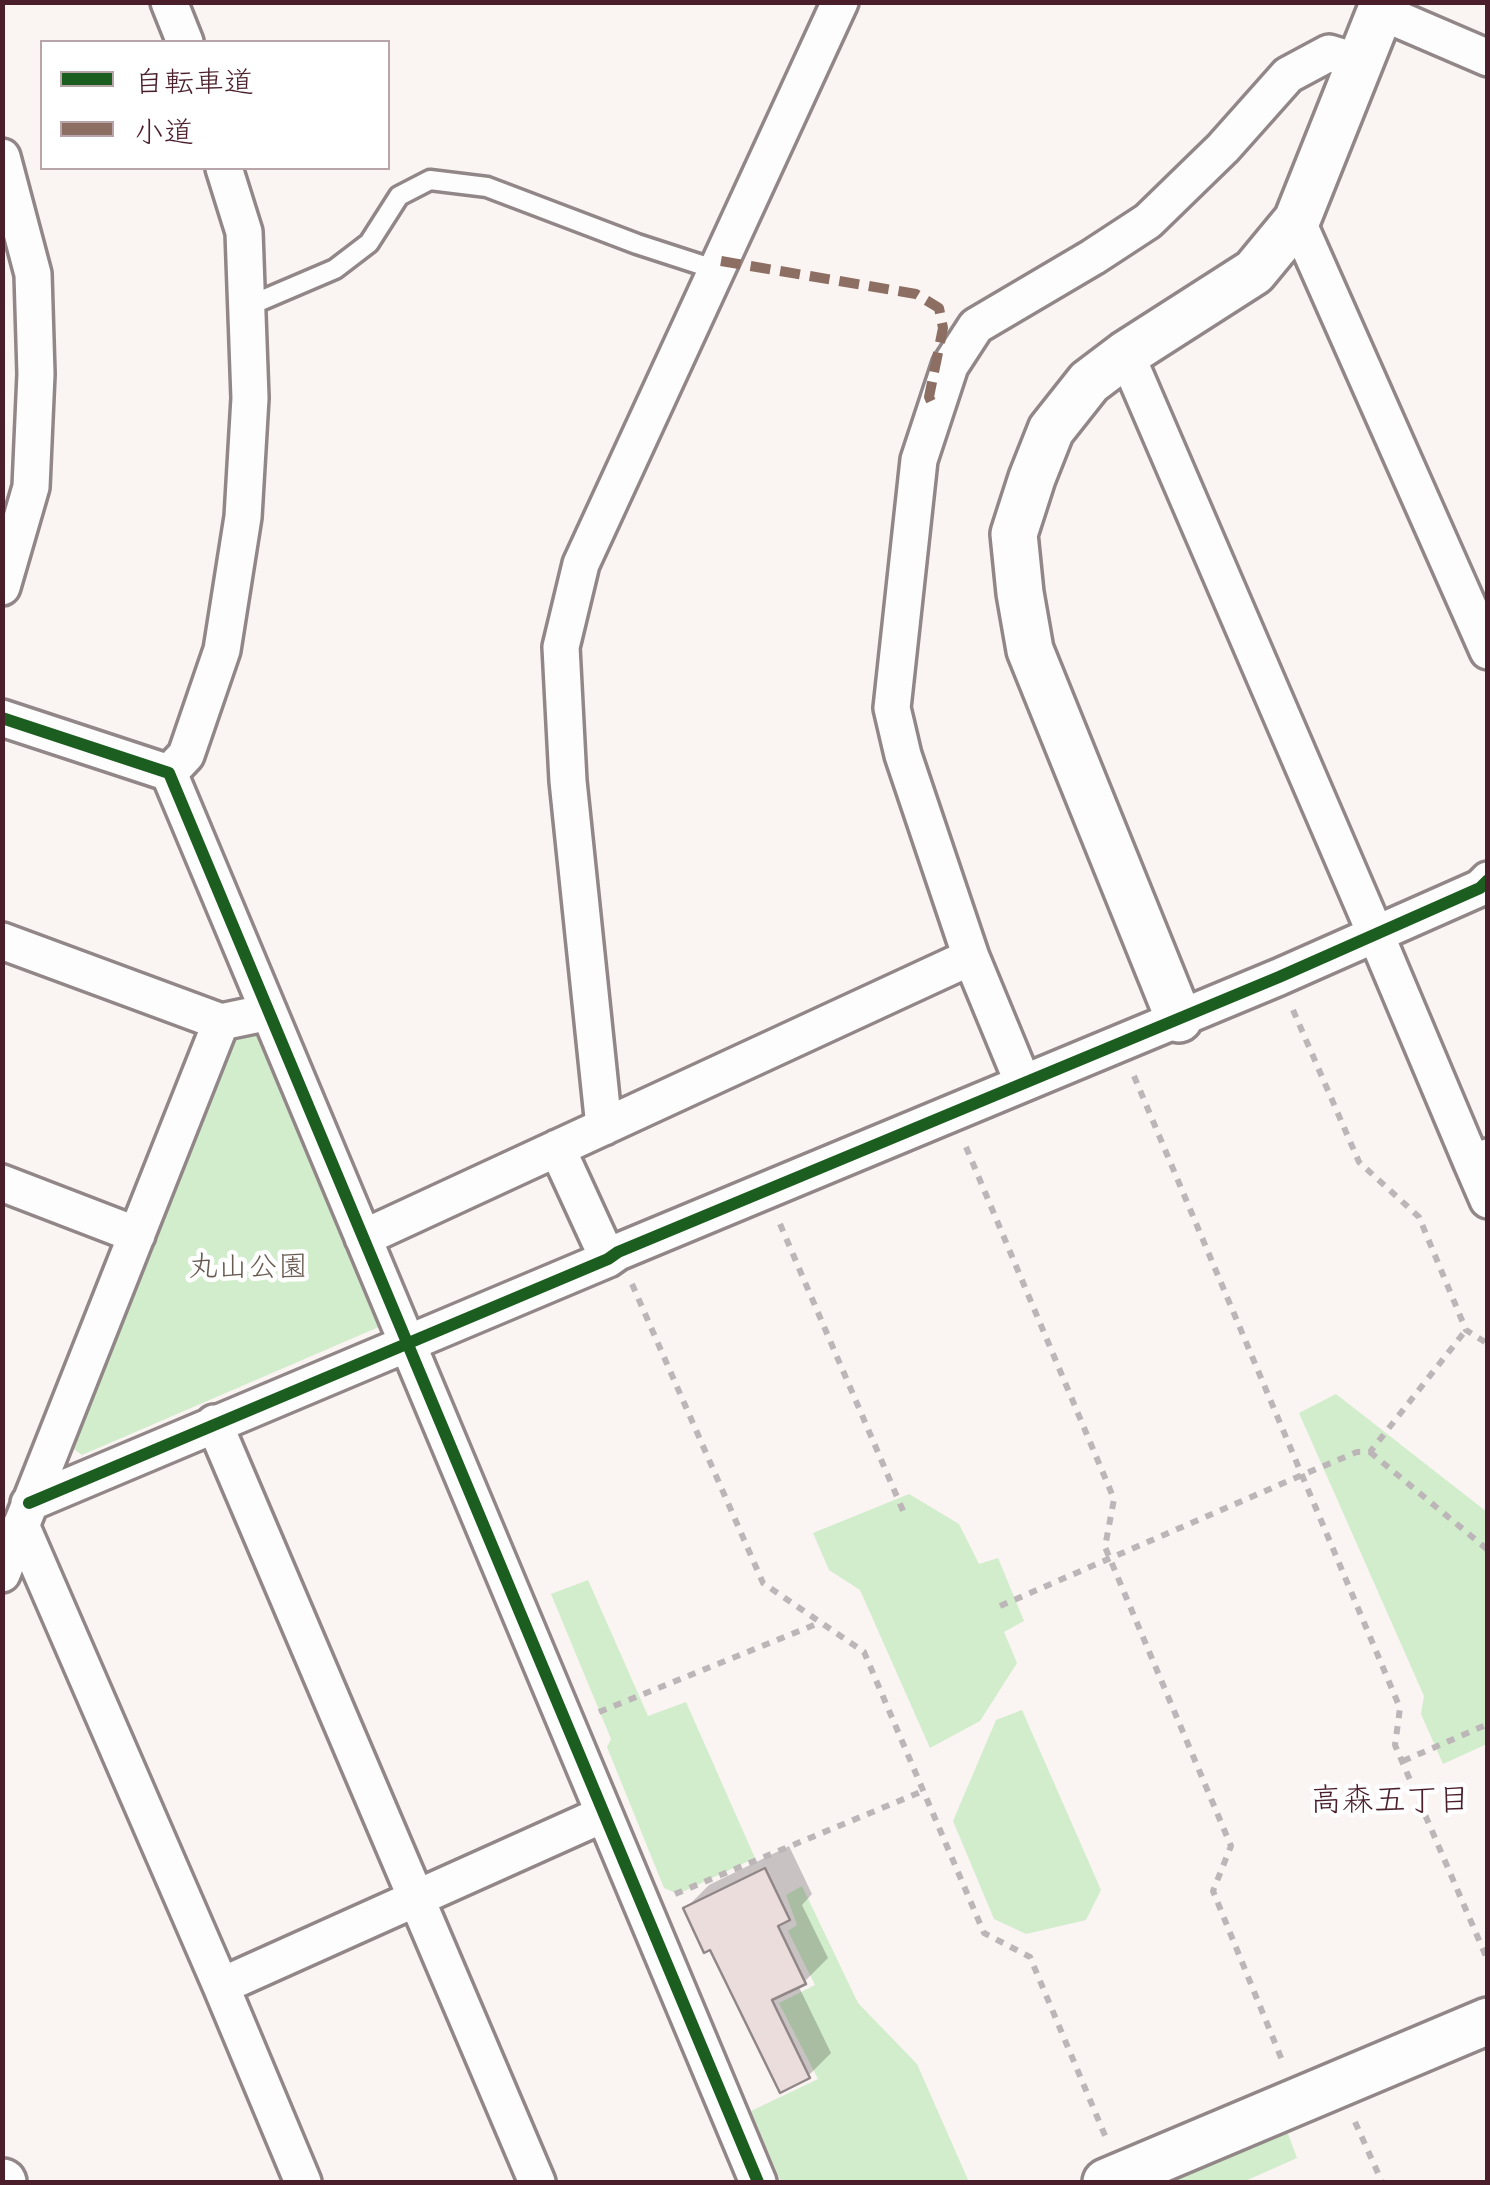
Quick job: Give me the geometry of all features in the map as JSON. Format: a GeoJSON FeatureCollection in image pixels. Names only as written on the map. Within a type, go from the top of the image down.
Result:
{"type":"FeatureCollection","features":[{"type":"Feature","properties":{"kind":"street"},"geometry":{"type":"LineString","coordinates":[[169,2],[184,40]]}},
{"type":"Feature","properties":{"kind":"street"},"geometry":{"type":"LineString","coordinates":[[604,1127],[568,781],[560,646],[581,564],[840,2]]}},
{"type":"Feature","properties":{"kind":"street"},"geometry":{"type":"LineString","coordinates":[[1179,1019],[1030,650],[1014,534],[1032,478],[1052,430],[1089,382],[1254,272],[1297,220],[1382,7],[1488,58]]}},
{"type":"Feature","properties":{"kind":"street"},"geometry":{"type":"LineString","coordinates":[[1024,1083],[972,957],[903,755],[892,708],[919,460],[950,366],[976,326],[1148,221],[1223,148],[1288,75],[1329,52],[1358,62]]}},
{"type":"Feature","properties":{"kind":"street"},"geometry":{"type":"LineString","coordinates":[[2,157],[33,274],[36,374],[31,487],[2,588]]}},
{"type":"Feature","properties":{"kind":"street"},"geometry":{"type":"LineString","coordinates":[[169,772],[186,755],[222,650],[243,517],[250,398],[244,232],[225,170]]}},
{"type":"Feature","properties":{"kind":"street"},"geometry":{"type":"LineString","coordinates":[[1297,220],[1488,651]]}},
{"type":"Feature","properties":{"kind":"street"},"geometry":{"type":"LineString","coordinates":[[1126,354],[1376,935],[1480,1160],[1488,1200]]}},
{"type":"Feature","properties":{"kind":"street"},"geometry":{"type":"LineString","coordinates":[[2,718],[169,772],[758,2182]]}},
{"type":"Feature","properties":{"kind":"street"},"geometry":{"type":"LineString","coordinates":[[25,1514],[214,1423],[1279,977],[1480,888],[1488,880]]}},
{"type":"Feature","properties":{"kind":"street"},"geometry":{"type":"LineString","coordinates":[[2,941],[221,1022],[269,1012]]}},
{"type":"Feature","properties":{"kind":"street"},"geometry":{"type":"LineString","coordinates":[[363,1238],[972,957]]}},
{"type":"Feature","properties":{"kind":"street"},"geometry":{"type":"LineString","coordinates":[[2,1574],[221,1022]]}},
{"type":"Feature","properties":{"kind":"street"},"geometry":{"type":"LineString","coordinates":[[557,1148],[613,1255]]}},
{"type":"Feature","properties":{"kind":"street"},"geometry":{"type":"LineString","coordinates":[[2,1183],[137,1235]]}},
{"type":"Feature","properties":{"kind":"street"},"geometry":{"type":"LineString","coordinates":[[214,1423],[537,2182]]}},
{"type":"Feature","properties":{"kind":"street"},"geometry":{"type":"LineString","coordinates":[[25,1514],[303,2182]]}},
{"type":"Feature","properties":{"kind":"street"},"geometry":{"type":"LineString","coordinates":[[221,1986],[604,1814]]}},
{"type":"Feature","properties":{"kind":"street"},"geometry":{"type":"LineString","coordinates":[[1114,2179],[1488,2021]]}},
{"type":"Feature","properties":{"kind":"lane"},"geometry":{"type":"LineString","coordinates":[[246,307],[335,269],[369,243],[400,196],[430,180],[487,187],[636,244],[717,270]]}},
{"type":"Feature","properties":{"kind":"path"},"geometry":{"type":"LineString","coordinates":[[1279,977],[1359,1162],[1419,1217],[1466,1330],[1488,1344]]}},
{"type":"Feature","properties":{"kind":"path"},"geometry":{"type":"LineString","coordinates":[[1120,1042],[1400,1708],[1395,1745],[1488,1961]]}},
{"type":"Feature","properties":{"kind":"path"},"geometry":{"type":"LineString","coordinates":[[952,1113],[1114,1498],[1105,1547],[1232,1846],[1213,1892],[1319,2092],[1382,2182]]}},
{"type":"Feature","properties":{"kind":"path"},"geometry":{"type":"LineString","coordinates":[[766,1191],[904,1513]]}},
{"type":"Feature","properties":{"kind":"path"},"geometry":{"type":"LineString","coordinates":[[613,1255],[763,1583],[864,1652],[984,1932],[1030,1956],[1114,2179]]}},
{"type":"Feature","properties":{"kind":"path"},"geometry":{"type":"LineString","coordinates":[[1370,1452],[1466,1330]]}},
{"type":"Feature","properties":{"kind":"path"},"geometry":{"type":"LineString","coordinates":[[1000,1606],[1358,1452],[1370,1452],[1488,1550]]}},
{"type":"Feature","properties":{"kind":"path"},"geometry":{"type":"LineString","coordinates":[[567,1725],[820,1622]]}},
{"type":"Feature","properties":{"kind":"path"},"geometry":{"type":"LineString","coordinates":[[1403,1761],[1488,1724]]}},
{"type":"Feature","properties":{"kind":"path"},"geometry":{"type":"LineString","coordinates":[[643,1907],[923,1791]]}},
{"type":"Feature","properties":{"kind":"green space","name":"丸山公園"},"geometry":{"type":"Polygon","coordinates":[[[249,1032],[267,1040],[381,1326],[82,1455],[64,1442],[227,1043],[249,1032]]]}},
{"type":"Feature","properties":{"kind":"green space"},"geometry":{"type":"Polygon","coordinates":[[[1336,1394],[1487,1512],[1487,1744],[1443,1764],[1421,1714],[1424,1696],[1299,1413],[1336,1394]]]}},
{"type":"Feature","properties":{"kind":"green space"},"geometry":{"type":"Polygon","coordinates":[[[909,1494],[959,1524],[979,1564],[998,1558],[1024,1621],[1004,1632],[1017,1663],[980,1721],[930,1748],[860,1590],[829,1570],[813,1533],[909,1494]]]}},
{"type":"Feature","properties":{"kind":"green space"},"geometry":{"type":"Polygon","coordinates":[[[588,1580],[648,1716],[686,1702],[755,1858],[678,1894],[664,1888],[607,1747],[611,1739],[551,1594],[588,1580]]]}},
{"type":"Feature","properties":{"kind":"green space"},"geometry":{"type":"Polygon","coordinates":[[[1022,1710],[1101,1890],[1086,1920],[1026,1934],[994,1919],[953,1821],[996,1720],[1022,1710]]]}},
{"type":"Feature","properties":{"kind":"green space"},"geometry":{"type":"Polygon","coordinates":[[[802,1886],[858,2003],[917,2064],[969,2182],[781,2182],[751,2111],[818,2079],[779,2003],[815,1985],[788,1931],[797,1925],[786,1895],[802,1886]]]}},
{"type":"Feature","properties":{"kind":"green space"},"geometry":{"type":"Polygon","coordinates":[[[1286,2128],[1297,2158],[1243,2182],[1157,2182],[1286,2128]]]}},
{"type":"Feature","properties":{"kind":"building"},"geometry":{"type":"Polygon","coordinates":[[[765,1868],[790,1920],[778,1926],[806,1984],[772,2000],[810,2078],[780,2093],[710,1950],[704,1953],[683,1908],[765,1868]]]}},
{"type":"Feature","properties":{"kind":"marked path"},"geometry":{"type":"LineString","coordinates":[[721,261],[916,294],[939,308],[943,328],[929,397],[935,410]]}},
{"type":"Feature","properties":{"kind":"cycle path"},"geometry":{"type":"LineString","coordinates":[[2,718],[169,773],[758,2182]]}},
{"type":"Feature","properties":{"kind":"cycle path"},"geometry":{"type":"LineString","coordinates":[[29,1503],[1279,977],[1480,888],[1488,880]]}},
{"type":"Feature","properties":{"kind":"district","name":"高森五丁目"},"geometry":{"type":"Point","coordinates":[1390,1801]}}]}
